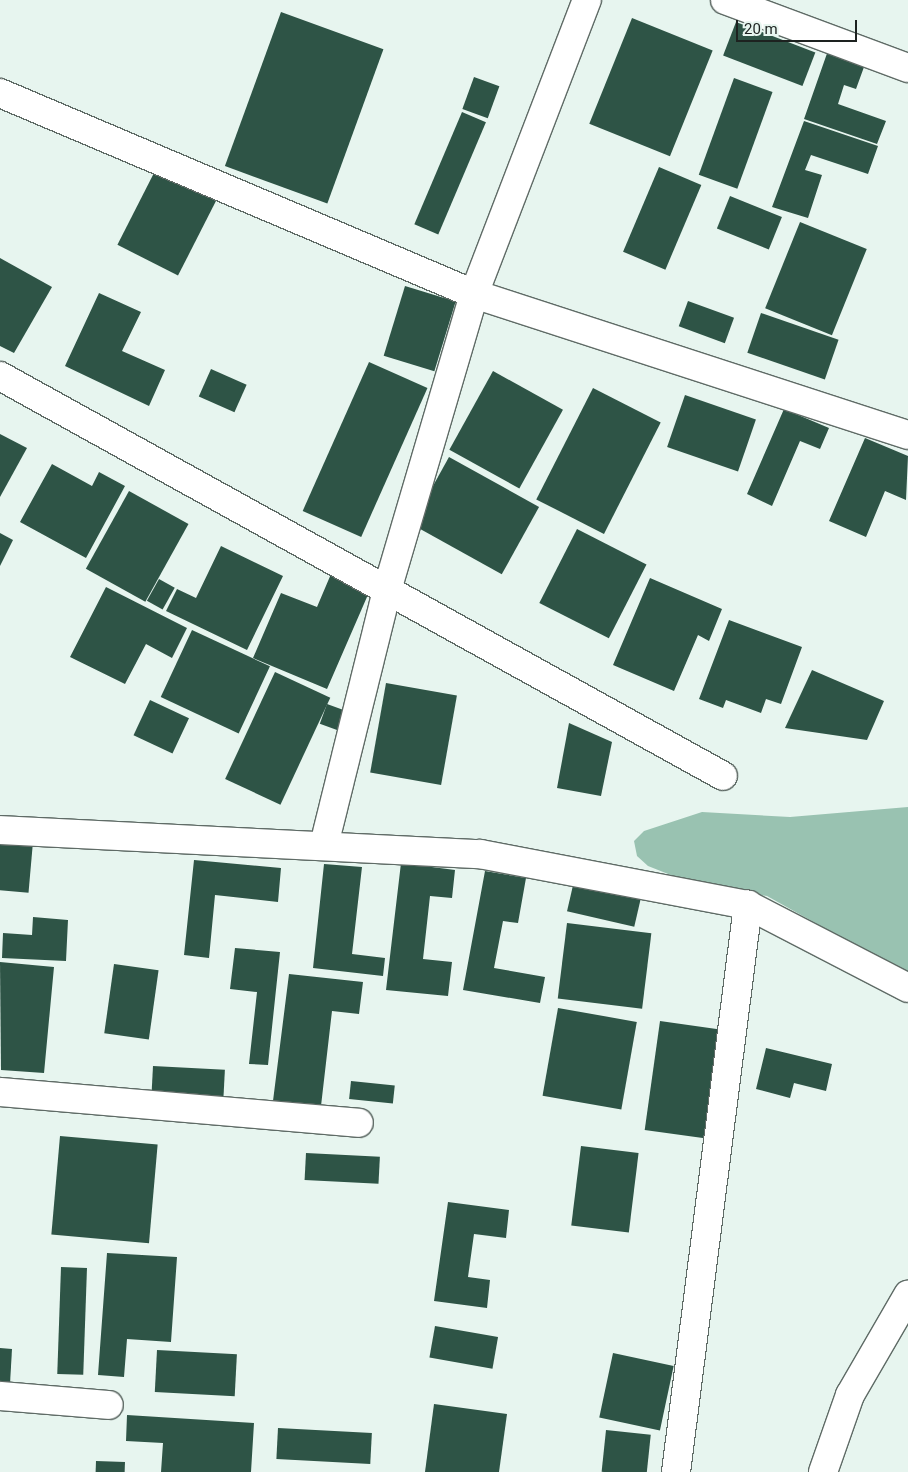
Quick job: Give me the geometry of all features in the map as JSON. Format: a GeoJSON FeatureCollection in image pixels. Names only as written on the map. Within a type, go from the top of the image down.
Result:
{"type":"FeatureCollection","features":[{"type":"Feature","properties":{"kind":"street"},"geometry":{"type":"LineString","coordinates":[[324,845],[387,590],[474,294],[587,0]]}},
{"type":"Feature","properties":{"kind":"street"},"geometry":{"type":"LineString","coordinates":[[724,0],[908,68]]}},
{"type":"Feature","properties":{"kind":"street"},"geometry":{"type":"LineString","coordinates":[[0,93],[474,294],[908,436]]}},
{"type":"Feature","properties":{"kind":"street"},"geometry":{"type":"LineString","coordinates":[[0,376],[723,776]]}},
{"type":"Feature","properties":{"kind":"street"},"geometry":{"type":"LineString","coordinates":[[0,830],[480,854],[748,905],[908,988]]}},
{"type":"Feature","properties":{"kind":"street"},"geometry":{"type":"LineString","coordinates":[[676,1472],[748,905]]}},
{"type":"Feature","properties":{"kind":"street"},"geometry":{"type":"LineString","coordinates":[[0,1092],[359,1123]]}},
{"type":"Feature","properties":{"kind":"street"},"geometry":{"type":"LineString","coordinates":[[823,1472],[850,1396],[908,1295]]}},
{"type":"Feature","properties":{"kind":"street"},"geometry":{"type":"LineString","coordinates":[[0,1396],[109,1406]]}},
{"type":"Feature","properties":{"kind":"shaded area"},"geometry":{"type":"Polygon","coordinates":[[[908,807],[908,977],[882,971],[862,949],[767,896],[691,883],[648,866],[637,856],[634,841],[644,831],[702,812],[790,817],[908,807]]]}},
{"type":"Feature","properties":{"kind":"building"},"geometry":{"type":"Polygon","coordinates":[[[281,12],[383,49],[327,203],[225,166],[281,12]]]}},
{"type":"Feature","properties":{"kind":"building"},"geometry":{"type":"Polygon","coordinates":[[[632,18],[713,51],[670,156],[589,124],[632,18]]]}},
{"type":"Feature","properties":{"kind":"building"},"geometry":{"type":"Polygon","coordinates":[[[736,22],[815,52],[802,86],[723,56],[736,22]]]}},
{"type":"Feature","properties":{"kind":"building"},"geometry":{"type":"Polygon","coordinates":[[[831,42],[868,56],[856,89],[844,85],[838,104],[886,121],[877,144],[804,119],[831,42]]]}},
{"type":"Feature","properties":{"kind":"building"},"geometry":{"type":"Polygon","coordinates":[[[474,77],[499,86],[488,118],[462,109],[474,77]]]}},
{"type":"Feature","properties":{"kind":"building"},"geometry":{"type":"Polygon","coordinates":[[[734,78],[773,92],[737,189],[699,175],[734,78]]]}},
{"type":"Feature","properties":{"kind":"building"},"geometry":{"type":"Polygon","coordinates":[[[462,112],[486,122],[438,234],[414,224],[462,112]]]}},
{"type":"Feature","properties":{"kind":"building"},"geometry":{"type":"Polygon","coordinates":[[[804,121],[878,146],[868,174],[811,155],[805,170],[822,175],[808,218],[772,207],[804,121]]]}},
{"type":"Feature","properties":{"kind":"building"},"geometry":{"type":"Polygon","coordinates":[[[659,167],[701,185],[665,270],[623,252],[659,167]]]}},
{"type":"Feature","properties":{"kind":"building"},"geometry":{"type":"Polygon","coordinates":[[[156,169],[217,200],[178,276],[117,245],[156,169]]]}},
{"type":"Feature","properties":{"kind":"building"},"geometry":{"type":"Polygon","coordinates":[[[730,196],[782,217],[769,249],[717,228],[730,196]]]}},
{"type":"Feature","properties":{"kind":"building"},"geometry":{"type":"Polygon","coordinates":[[[800,222],[867,249],[832,335],[765,308],[800,222]]]}},
{"type":"Feature","properties":{"kind":"building"},"geometry":{"type":"Polygon","coordinates":[[[0,258],[52,287],[14,353],[0,346],[0,258]]]}},
{"type":"Feature","properties":{"kind":"building"},"geometry":{"type":"Polygon","coordinates":[[[405,286],[456,301],[434,371],[384,356],[405,286]]]}},
{"type":"Feature","properties":{"kind":"building"},"geometry":{"type":"Polygon","coordinates":[[[99,293],[141,312],[122,351],[165,370],[149,406],[65,366],[99,293]]]}},
{"type":"Feature","properties":{"kind":"building"},"geometry":{"type":"Polygon","coordinates":[[[688,301],[734,318],[725,343],[679,326],[688,301]]]}},
{"type":"Feature","properties":{"kind":"building"},"geometry":{"type":"Polygon","coordinates":[[[761,313],[839,340],[825,379],[747,353],[761,313]]]}},
{"type":"Feature","properties":{"kind":"building"},"geometry":{"type":"Polygon","coordinates":[[[369,362],[427,388],[361,537],[303,511],[369,362]]]}},
{"type":"Feature","properties":{"kind":"building"},"geometry":{"type":"Polygon","coordinates":[[[211,369],[247,385],[234,412],[199,396],[211,369]]]}},
{"type":"Feature","properties":{"kind":"building"},"geometry":{"type":"Polygon","coordinates":[[[493,371],[563,410],[519,489],[449,450],[493,371]]]}},
{"type":"Feature","properties":{"kind":"building"},"geometry":{"type":"Polygon","coordinates":[[[593,388],[661,423],[604,534],[536,499],[593,388]]]}},
{"type":"Feature","properties":{"kind":"building"},"geometry":{"type":"Polygon","coordinates":[[[685,395],[756,419],[738,471],[667,447],[685,395]]]}},
{"type":"Feature","properties":{"kind":"building"},"geometry":{"type":"Polygon","coordinates":[[[784,409],[829,428],[820,449],[800,441],[772,506],[747,494],[784,409]]]}},
{"type":"Feature","properties":{"kind":"building"},"geometry":{"type":"Polygon","coordinates":[[[0,434],[27,448],[0,497],[0,434]]]}},
{"type":"Feature","properties":{"kind":"building"},"geometry":{"type":"Polygon","coordinates":[[[865,438],[908,456],[906,500],[885,491],[866,537],[829,521],[865,438]]]}},
{"type":"Feature","properties":{"kind":"building"},"geometry":{"type":"Polygon","coordinates":[[[449,457],[539,507],[502,574],[412,524],[449,457]]]}},
{"type":"Feature","properties":{"kind":"building"},"geometry":{"type":"Polygon","coordinates":[[[52,464],[92,486],[99,472],[125,486],[86,558],[20,522],[52,464]]]}},
{"type":"Feature","properties":{"kind":"building"},"geometry":{"type":"Polygon","coordinates":[[[129,491],[188,524],[145,602],[86,569],[129,491]]]}},
{"type":"Feature","properties":{"kind":"building"},"geometry":{"type":"Polygon","coordinates":[[[577,529],[646,564],[609,638],[539,603],[577,529]]]}},
{"type":"Feature","properties":{"kind":"building"},"geometry":{"type":"Polygon","coordinates":[[[0,533],[13,540],[0,566],[0,533]]]}},
{"type":"Feature","properties":{"kind":"building"},"geometry":{"type":"Polygon","coordinates":[[[221,546],[283,576],[247,650],[166,611],[177,589],[196,598],[221,546]]]}},
{"type":"Feature","properties":{"kind":"building"},"geometry":{"type":"Polygon","coordinates":[[[331,574],[370,590],[327,689],[253,658],[281,593],[317,607],[331,574]]]}},
{"type":"Feature","properties":{"kind":"building"},"geometry":{"type":"Polygon","coordinates":[[[650,578],[722,609],[709,641],[698,635],[674,691],[613,665],[650,578]]]}},
{"type":"Feature","properties":{"kind":"building"},"geometry":{"type":"Polygon","coordinates":[[[159,579],[175,588],[163,610],[147,601],[159,579]]]}},
{"type":"Feature","properties":{"kind":"building"},"geometry":{"type":"Polygon","coordinates":[[[106,587],[187,628],[172,658],[146,644],[125,684],[70,657],[106,587]]]}},
{"type":"Feature","properties":{"kind":"building"},"geometry":{"type":"Polygon","coordinates":[[[729,620],[802,647],[781,704],[766,699],[761,713],[726,700],[723,708],[699,699],[729,620]]]}},
{"type":"Feature","properties":{"kind":"building"},"geometry":{"type":"Polygon","coordinates":[[[192,630],[270,666],[239,733],[161,697],[192,630]]]}},
{"type":"Feature","properties":{"kind":"building"},"geometry":{"type":"Polygon","coordinates":[[[812,670],[884,701],[867,740],[785,728],[812,670]]]}},
{"type":"Feature","properties":{"kind":"building"},"geometry":{"type":"Polygon","coordinates":[[[275,672],[330,698],[280,805],[225,779],[275,672]]]}},
{"type":"Feature","properties":{"kind":"building"},"geometry":{"type":"Polygon","coordinates":[[[386,683],[457,696],[441,785],[370,773],[386,683]]]}},
{"type":"Feature","properties":{"kind":"building"},"geometry":{"type":"Polygon","coordinates":[[[150,700],[189,718],[172,754],[134,735],[150,700]]]}},
{"type":"Feature","properties":{"kind":"building"},"geometry":{"type":"Polygon","coordinates":[[[327,704],[355,714],[348,734],[320,724],[327,704]]]}},
{"type":"Feature","properties":{"kind":"building"},"geometry":{"type":"Polygon","coordinates":[[[569,723],[612,742],[601,796],[557,788],[569,723]]]}},
{"type":"Feature","properties":{"kind":"building"},"geometry":{"type":"Polygon","coordinates":[[[0,840],[33,843],[29,893],[0,890],[0,840]]]}},
{"type":"Feature","properties":{"kind":"building"},"geometry":{"type":"Polygon","coordinates":[[[194,860],[281,868],[278,902],[215,895],[209,958],[184,955],[194,860]]]}},
{"type":"Feature","properties":{"kind":"building"},"geometry":{"type":"Polygon","coordinates":[[[401,863],[455,870],[452,898],[430,896],[423,959],[452,962],[448,996],[386,990],[401,863]]]}},
{"type":"Feature","properties":{"kind":"building"},"geometry":{"type":"Polygon","coordinates":[[[324,864],[362,867],[352,954],[385,958],[383,976],[313,968],[324,864]]]}},
{"type":"Feature","properties":{"kind":"building"},"geometry":{"type":"Polygon","coordinates":[[[485,871],[526,878],[518,923],[503,921],[494,968],[545,977],[540,1003],[463,990],[485,871]]]}},
{"type":"Feature","properties":{"kind":"building"},"geometry":{"type":"Polygon","coordinates":[[[574,881],[641,897],[634,927],[567,911],[574,881]]]}},
{"type":"Feature","properties":{"kind":"building"},"geometry":{"type":"Polygon","coordinates":[[[33,917],[68,920],[66,961],[2,958],[3,933],[32,935],[33,917]]]}},
{"type":"Feature","properties":{"kind":"building"},"geometry":{"type":"Polygon","coordinates":[[[567,923],[651,933],[642,1009],[558,998],[567,923]]]}},
{"type":"Feature","properties":{"kind":"building"},"geometry":{"type":"Polygon","coordinates":[[[235,948],[280,952],[268,1065],[249,1064],[257,992],[230,989],[235,948]]]}},
{"type":"Feature","properties":{"kind":"building"},"geometry":{"type":"Polygon","coordinates":[[[0,962],[54,967],[44,1073],[1,1070],[0,962]]]}},
{"type":"Feature","properties":{"kind":"building"},"geometry":{"type":"Polygon","coordinates":[[[114,964],[159,970],[149,1040],[104,1033],[114,964]]]}},
{"type":"Feature","properties":{"kind":"building"},"geometry":{"type":"Polygon","coordinates":[[[289,974],[363,982],[359,1014],[332,1011],[321,1106],[273,1101],[289,974]]]}},
{"type":"Feature","properties":{"kind":"building"},"geometry":{"type":"Polygon","coordinates":[[[558,1008],[637,1022],[621,1110],[543,1096],[558,1008]]]}},
{"type":"Feature","properties":{"kind":"building"},"geometry":{"type":"Polygon","coordinates":[[[660,1021],[725,1030],[710,1139],[645,1130],[660,1021]]]}},
{"type":"Feature","properties":{"kind":"building"},"geometry":{"type":"Polygon","coordinates":[[[766,1048],[832,1064],[826,1091],[794,1083],[790,1098],[756,1089],[766,1048]]]}},
{"type":"Feature","properties":{"kind":"building"},"geometry":{"type":"Polygon","coordinates":[[[153,1066],[225,1070],[223,1107],[151,1103],[153,1066]]]}},
{"type":"Feature","properties":{"kind":"building"},"geometry":{"type":"Polygon","coordinates":[[[351,1081],[395,1086],[393,1104],[349,1099],[351,1081]]]}},
{"type":"Feature","properties":{"kind":"building"},"geometry":{"type":"Polygon","coordinates":[[[60,1136],[158,1145],[149,1243],[51,1235],[60,1136]]]}},
{"type":"Feature","properties":{"kind":"building"},"geometry":{"type":"Polygon","coordinates":[[[581,1146],[639,1153],[629,1232],[571,1225],[581,1146]]]}},
{"type":"Feature","properties":{"kind":"building"},"geometry":{"type":"Polygon","coordinates":[[[306,1153],[380,1157],[378,1184],[305,1180],[306,1153]]]}},
{"type":"Feature","properties":{"kind":"building"},"geometry":{"type":"Polygon","coordinates":[[[448,1202],[509,1210],[506,1238],[474,1234],[468,1277],[490,1280],[487,1308],[434,1301],[448,1202]]]}},
{"type":"Feature","properties":{"kind":"building"},"geometry":{"type":"Polygon","coordinates":[[[107,1253],[177,1257],[171,1342],[127,1339],[124,1377],[98,1375],[107,1253]]]}},
{"type":"Feature","properties":{"kind":"building"},"geometry":{"type":"Polygon","coordinates":[[[61,1267],[87,1268],[83,1375],[57,1374],[61,1267]]]}},
{"type":"Feature","properties":{"kind":"building"},"geometry":{"type":"Polygon","coordinates":[[[435,1326],[498,1337],[492,1369],[429,1358],[435,1326]]]}},
{"type":"Feature","properties":{"kind":"building"},"geometry":{"type":"Polygon","coordinates":[[[0,1348],[12,1349],[10,1384],[0,1384],[0,1348]]]}},
{"type":"Feature","properties":{"kind":"building"},"geometry":{"type":"Polygon","coordinates":[[[157,1350],[237,1354],[235,1396],[155,1392],[157,1350]]]}},
{"type":"Feature","properties":{"kind":"building"},"geometry":{"type":"Polygon","coordinates":[[[613,1353],[674,1366],[660,1430],[599,1418],[613,1353]]]}},
{"type":"Feature","properties":{"kind":"building"},"geometry":{"type":"Polygon","coordinates":[[[434,1404],[507,1414],[499,1472],[425,1472],[434,1404]]]}},
{"type":"Feature","properties":{"kind":"building"},"geometry":{"type":"Polygon","coordinates":[[[127,1415],[254,1423],[251,1472],[161,1472],[163,1443],[126,1441],[127,1415]]]}},
{"type":"Feature","properties":{"kind":"building"},"geometry":{"type":"Polygon","coordinates":[[[278,1428],[372,1433],[370,1464],[276,1459],[278,1428]]]}},
{"type":"Feature","properties":{"kind":"building"},"geometry":{"type":"Polygon","coordinates":[[[606,1430],[651,1435],[647,1472],[602,1472],[606,1430]]]}},
{"type":"Feature","properties":{"kind":"building"},"geometry":{"type":"Polygon","coordinates":[[[96,1461],[125,1462],[125,1472],[96,1472],[96,1461]]]}}]}
